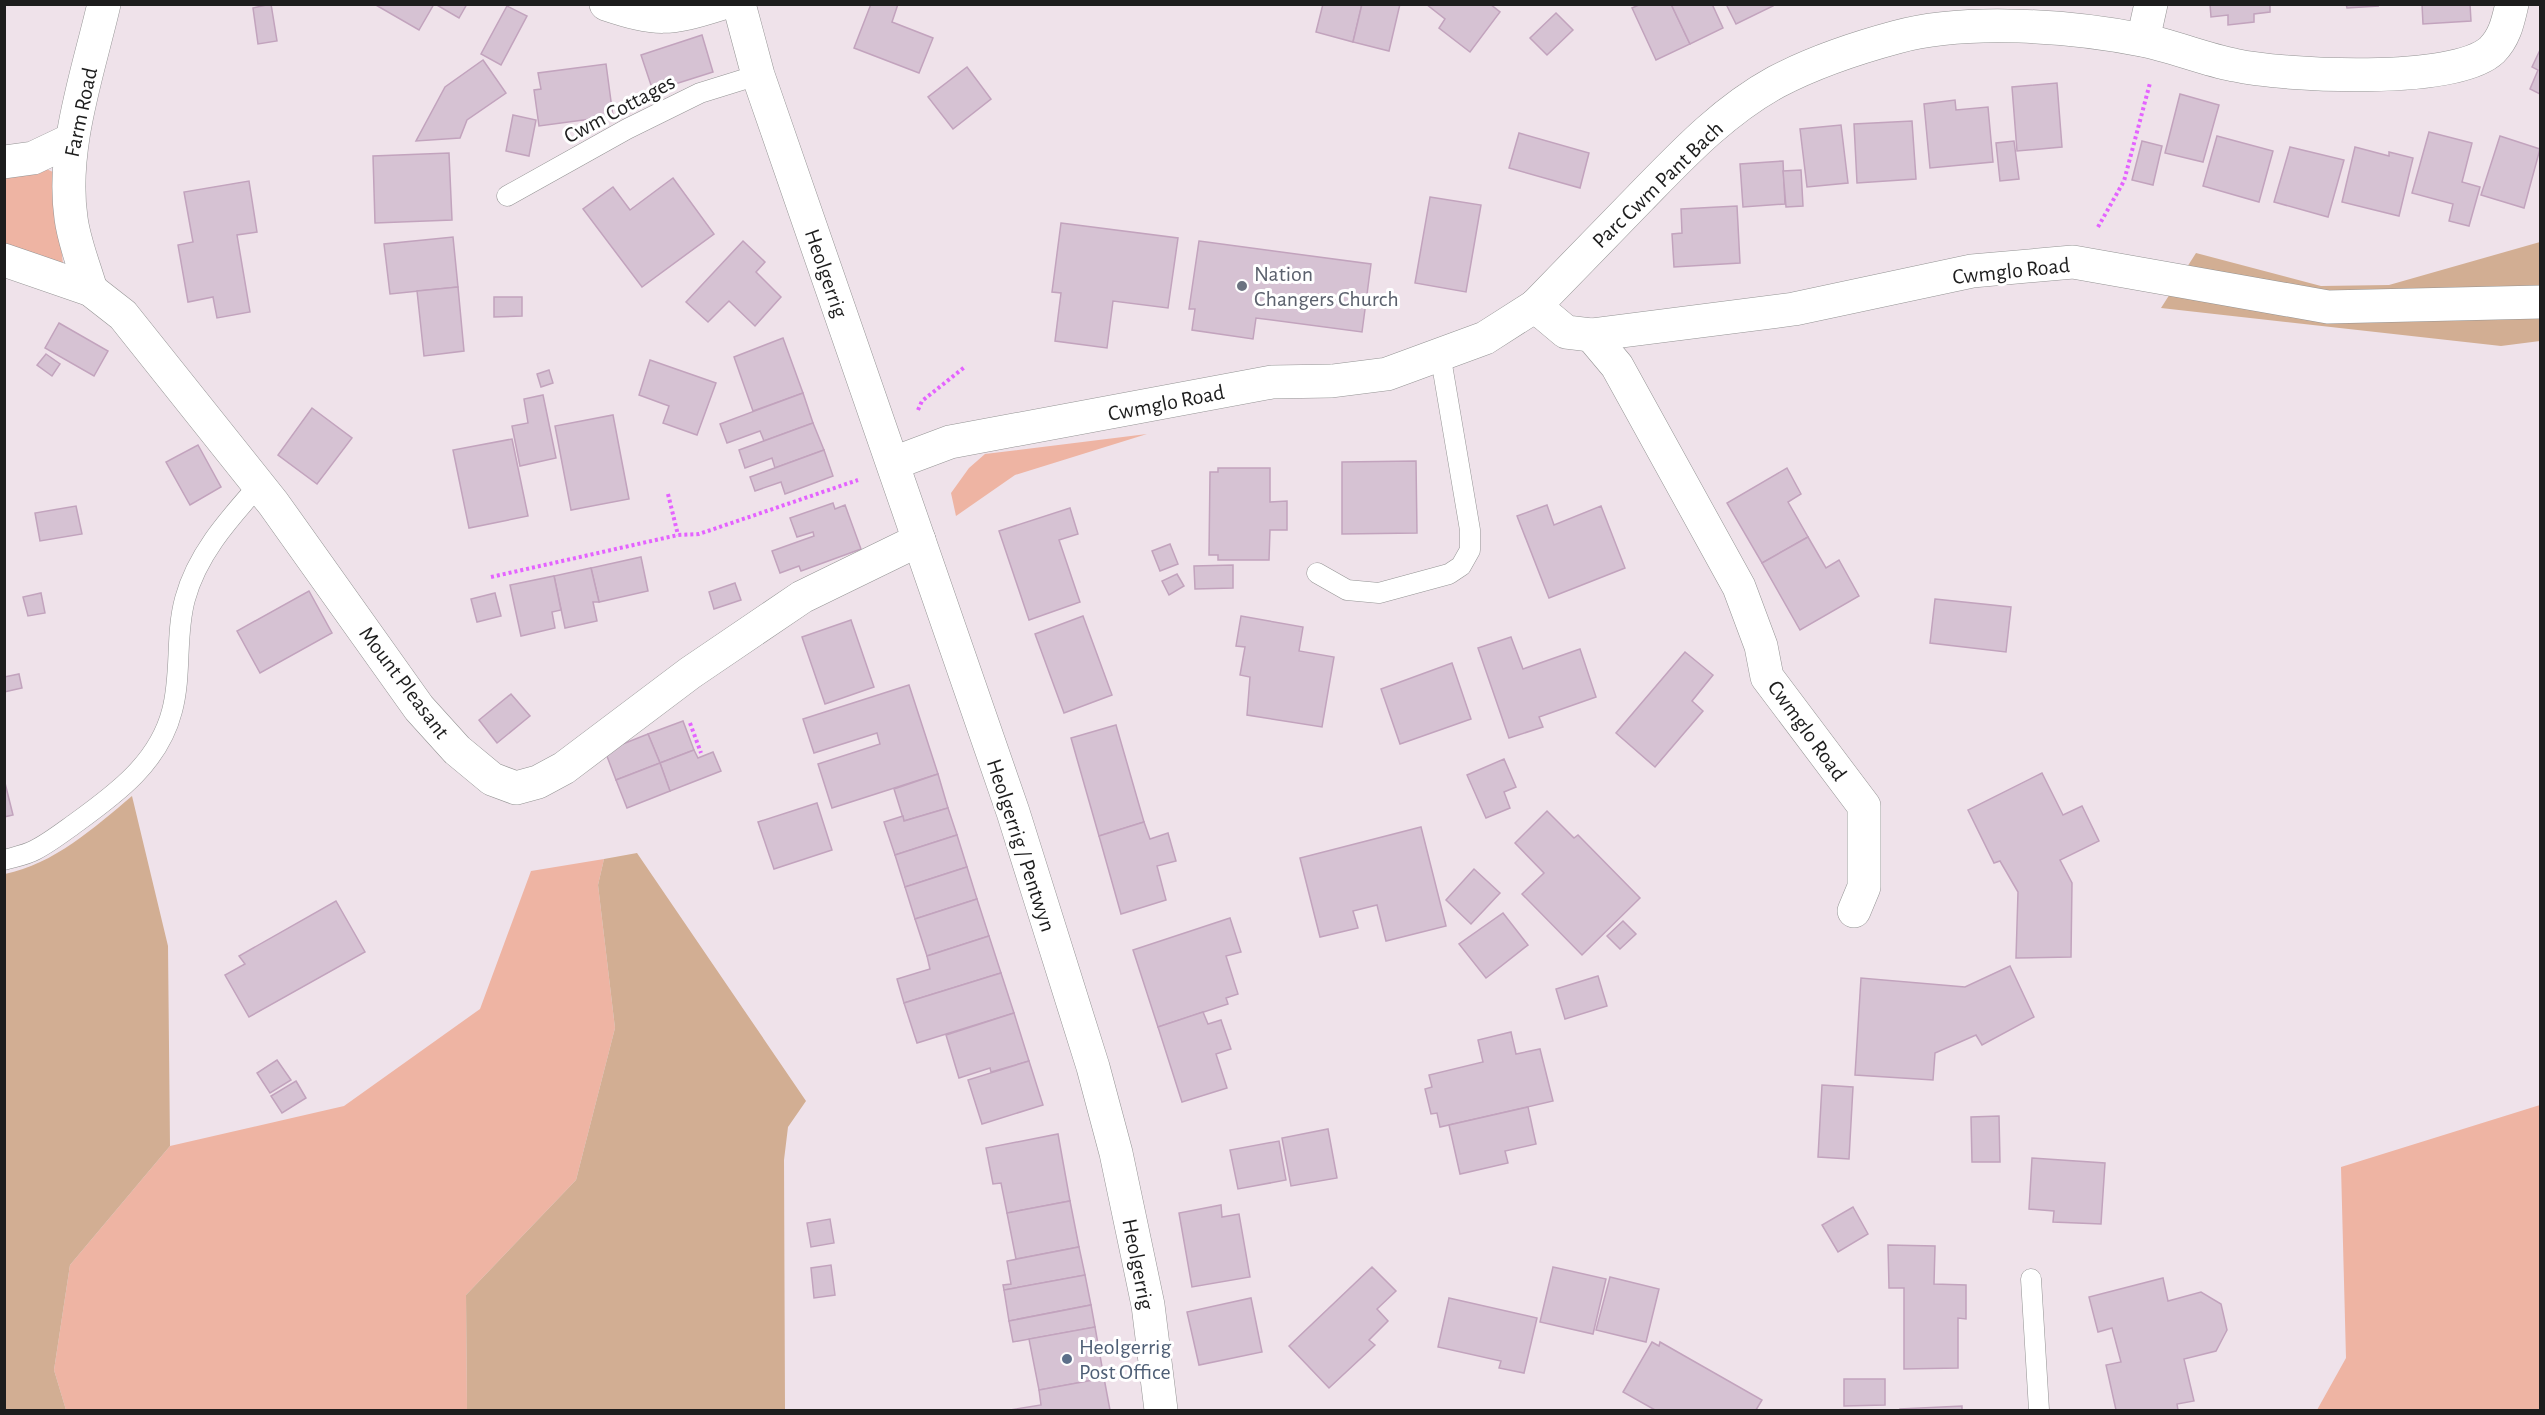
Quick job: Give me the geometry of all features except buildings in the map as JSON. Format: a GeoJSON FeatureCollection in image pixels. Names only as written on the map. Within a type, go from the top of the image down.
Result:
{"type":"FeatureCollection","features":[{"type":"Feature","properties":{"kind":"street","name":"Farm Road"},"geometry":{"type":"LineString","coordinates":[[91,290],[71,219],[69,175],[71,140],[104,4]]}},
{"type":"Feature","properties":{"kind":"street"},"geometry":{"type":"LineString","coordinates":[[606,4],[650,17],[680,17],[720,4]]}},
{"type":"Feature","properties":{"kind":"street","name":"Heolgerrig"},"geometry":{"type":"LineString","coordinates":[[739,4],[758,75],[895,465],[919,540]]}},
{"type":"Feature","properties":{"kind":"street"},"geometry":{"type":"LineString","coordinates":[[2143,40],[2151,4]]}},
{"type":"Feature","properties":{"kind":"street","name":"Parc Cwm Pant Bach"},"geometry":{"type":"LineString","coordinates":[[1534,306],[1704,132],[1775,83],[1831,58],[1900,36],[1952,27],[2068,30],[2143,40],[2245,67],[2308,75],[2393,74],[2468,64],[2476,60],[2492,50],[2507,29],[2512,4]]}},
{"type":"Feature","properties":{"kind":"street"},"geometry":{"type":"LineString","coordinates":[[4,162],[33,158],[71,140]]}},
{"type":"Feature","properties":{"kind":"street","name":"Mount Pleasant"},"geometry":{"type":"LineString","coordinates":[[4,260],[91,290],[123,315],[259,485],[317,562],[419,708],[457,750],[492,779],[516,788],[538,783],[564,768],[690,674],[802,597],[919,540]]}},
{"type":"Feature","properties":{"kind":"street","name":"Cwmglo Road"},"geometry":{"type":"LineString","coordinates":[[895,465],[950,442],[1272,382],[1332,381],[1387,374],[1440,352],[1485,338],[1534,306],[1566,332],[1591,335],[1794,309],[1972,271],[2073,261],[2328,307],[2541,302]]}},
{"type":"Feature","properties":{"kind":"street","name":"Cwmglo Road"},"geometry":{"type":"LineString","coordinates":[[1591,335],[1617,366],[1739,587],[1761,646],[1767,677],[1864,806],[1864,887],[1854,911]]}},
{"type":"Feature","properties":{"kind":"street","name":"Heolgerrig / Pentwyn"},"geometry":{"type":"LineString","coordinates":[[919,540],[1013,812],[1093,1067],[1116,1153]]}},
{"type":"Feature","properties":{"kind":"street","name":"Heolgerrig"},"geometry":{"type":"LineString","coordinates":[[1116,1153],[1148,1305],[1161,1410]]}},
{"type":"Feature","properties":{"kind":"lane","name":"Cwm Cottages"},"geometry":{"type":"LineString","coordinates":[[507,196],[627,129],[689,98],[758,75]]}},
{"type":"Feature","properties":{"kind":"lane"},"geometry":{"type":"LineString","coordinates":[[1317,573],[1347,590],[1379,593],[1449,574],[1461,566],[1470,550],[1470,530],[1440,352]]}},
{"type":"Feature","properties":{"kind":"lane"},"geometry":{"type":"LineString","coordinates":[[4,860],[34,850],[69,828],[109,800],[148,762],[162,740],[172,711],[178,680],[183,610],[195,571],[223,525],[259,485]]}},
{"type":"Feature","properties":{"kind":"lane"},"geometry":{"type":"LineString","coordinates":[[2031,1279],[2039,1410]]}},
{"type":"Feature","properties":{"kind":"path"},"geometry":{"type":"LineString","coordinates":[[2073,261],[2103,221],[2124,181],[2154,69],[2143,40]]}},
{"type":"Feature","properties":{"kind":"path"},"geometry":{"type":"LineString","coordinates":[[491,577],[678,535],[699,534],[895,465]]}},
{"type":"Feature","properties":{"kind":"path"},"geometry":{"type":"LineString","coordinates":[[668,494],[678,535]]}},
{"type":"Feature","properties":{"kind":"shaded area"},"geometry":{"type":"Polygon","coordinates":[[[42,167],[53,172],[63,264],[5,245],[5,175],[42,167]]]}},
{"type":"Feature","properties":{"kind":"shaded area"},"geometry":{"type":"Polygon","coordinates":[[[2540,242],[2540,341],[2501,346],[2161,308],[2196,253],[2321,286],[2389,285],[2540,242]]]}},
{"type":"Feature","properties":{"kind":"shaded area"},"geometry":{"type":"Polygon","coordinates":[[[1147,434],[1015,475],[956,516],[951,493],[969,468],[985,454],[1147,434]]]}},
{"type":"Feature","properties":{"kind":"shaded area"},"geometry":{"type":"Polygon","coordinates":[[[132,796],[168,946],[170,1146],[70,1265],[54,1370],[66,1410],[5,1410],[5,874],[23,869],[57,853],[88,832],[132,796]]]}},
{"type":"Feature","properties":{"kind":"shaded area"},"geometry":{"type":"Polygon","coordinates":[[[637,853],[806,1101],[788,1127],[784,1160],[785,1410],[467,1410],[466,1295],[576,1180],[615,1028],[598,885],[604,859],[637,853]]]}},
{"type":"Feature","properties":{"kind":"shaded area"},"geometry":{"type":"Polygon","coordinates":[[[604,859],[598,885],[615,1028],[576,1180],[466,1295],[467,1410],[66,1410],[54,1370],[70,1265],[170,1146],[344,1106],[480,1009],[531,871],[604,859]]]}},
{"type":"Feature","properties":{"kind":"shaded area"},"geometry":{"type":"Polygon","coordinates":[[[2540,1105],[2540,1410],[2317,1410],[2346,1358],[2341,1167],[2540,1105]]]}},
{"type":"Feature","properties":{"kind":"place","name":"Nation Changers Church"},"geometry":{"type":"Point","coordinates":[1242,286]}},
{"type":"Feature","properties":{"kind":"place","name":"Heolgerrig Post Office"},"geometry":{"type":"Point","coordinates":[1067,1359]}}]}
